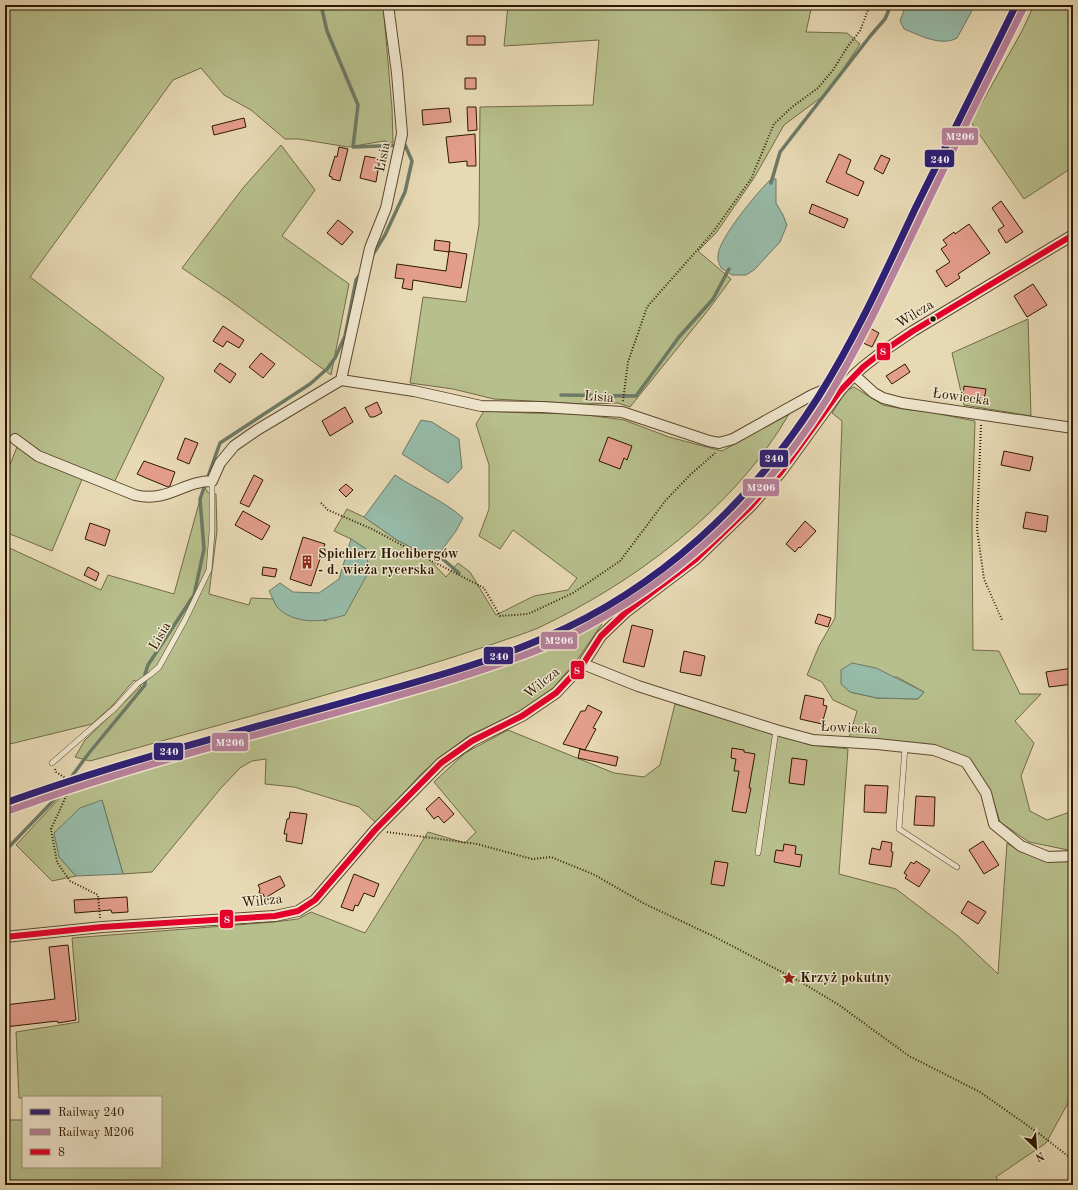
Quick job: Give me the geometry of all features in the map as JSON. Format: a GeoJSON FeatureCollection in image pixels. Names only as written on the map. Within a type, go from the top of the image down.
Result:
{"type":"FeatureCollection","features":[{"type":"Feature","properties":{"kind":"street","name":"Lisia"},"geometry":{"type":"LineString","coordinates":[[341,380],[370,248],[386,208],[402,134],[388,5]]}},
{"type":"Feature","properties":{"kind":"street","name":"Wilcza"},"geometry":{"type":"LineString","coordinates":[[5,937],[102,927],[275,916],[298,911],[315,900],[375,830],[441,764],[472,742],[540,704],[556,693],[583,664],[601,636],[626,612],[696,559],[740,518],[782,472],[839,392],[854,375],[882,352],[913,332],[1073,234]]}},
{"type":"Feature","properties":{"kind":"street","name":"Łowiecka"},"geometry":{"type":"LineString","coordinates":[[854,375],[874,393],[883,398],[902,403],[1073,428]]}},
{"type":"Feature","properties":{"kind":"street","name":"Lisia"},"geometry":{"type":"LineString","coordinates":[[212,481],[220,463],[234,446],[257,430],[341,380],[414,391],[481,406],[542,407],[622,412],[709,441],[719,442],[733,439],[812,395],[826,389],[839,392]]}},
{"type":"Feature","properties":{"kind":"street"},"geometry":{"type":"LineString","coordinates":[[15,439],[38,456],[135,495],[144,497],[169,494],[204,481],[212,481]]}},
{"type":"Feature","properties":{"kind":"street","name":"Łowiecka"},"geometry":{"type":"LineString","coordinates":[[583,664],[638,686],[776,730],[813,740],[877,744],[934,750],[966,762],[986,793],[994,824],[1020,846],[1048,856],[1073,856]]}},
{"type":"Feature","properties":{"kind":"lane","name":"Lisia"},"geometry":{"type":"LineString","coordinates":[[52,763],[115,708],[137,684],[158,667],[185,620],[209,570],[212,532],[212,481]]}},
{"type":"Feature","properties":{"kind":"lane"},"geometry":{"type":"LineString","coordinates":[[758,853],[776,730]]}},
{"type":"Feature","properties":{"kind":"lane"},"geometry":{"type":"LineString","coordinates":[[905,747],[899,829],[957,867]]}},
{"type":"Feature","properties":{"kind":"path"},"geometry":{"type":"LineString","coordinates":[[623,399],[628,362],[648,307],[713,232],[751,179],[774,124],[792,107],[818,88],[833,70],[848,46],[860,32],[868,10]]}},
{"type":"Feature","properties":{"kind":"path"},"geometry":{"type":"LineString","coordinates":[[981,414],[977,529],[984,579],[1002,620]]}},
{"type":"Feature","properties":{"kind":"path"},"geometry":{"type":"LineString","coordinates":[[321,503],[328,510],[372,529],[484,588],[500,616],[528,614],[573,593],[620,561],[666,500],[716,451],[719,442]]}},
{"type":"Feature","properties":{"kind":"path"},"geometry":{"type":"LineString","coordinates":[[56,772],[75,784],[82,782],[83,785],[69,790],[51,830],[57,862],[70,881],[98,895],[102,927]]}},
{"type":"Feature","properties":{"kind":"path"},"geometry":{"type":"LineString","coordinates":[[375,830],[477,844],[532,859],[551,857],[594,875],[643,903],[714,937],[801,982],[839,1006],[909,1056],[980,1092],[1073,1160]]}},
{"type":"Feature","properties":{"kind":"shaded area"},"geometry":{"type":"Polygon","coordinates":[[[5,5],[383,5],[384,15],[392,108],[393,143],[384,141],[348,147],[299,139],[285,139],[251,110],[224,95],[201,68],[173,80],[30,277],[164,378],[111,489],[83,477],[52,551],[5,532],[5,477],[17,447],[5,434],[5,5]]]}},
{"type":"Feature","properties":{"kind":"shaded area"},"geometry":{"type":"Polygon","coordinates":[[[508,5],[812,5],[806,32],[847,33],[860,44],[827,93],[784,125],[754,178],[716,233],[698,251],[731,279],[709,309],[630,407],[618,403],[584,404],[494,399],[453,389],[410,383],[423,297],[466,302],[479,225],[480,107],[593,105],[599,40],[504,46],[508,5]]]}},
{"type":"Feature","properties":{"kind":"shaded area"},"geometry":{"type":"Polygon","coordinates":[[[906,5],[975,5],[957,38],[937,41],[904,29],[900,21],[906,5]]]}},
{"type":"Feature","properties":{"kind":"shaded area"},"geometry":{"type":"Polygon","coordinates":[[[1034,5],[1073,5],[1073,63],[1071,66],[1073,68],[1073,167],[1024,199],[971,122],[1022,31],[1034,5]]]}},
{"type":"Feature","properties":{"kind":"shaded area"},"geometry":{"type":"Polygon","coordinates":[[[281,145],[315,190],[282,236],[349,284],[331,375],[228,299],[182,268],[243,188],[281,145]]]}},
{"type":"Feature","properties":{"kind":"shaded area"},"geometry":{"type":"Polygon","coordinates":[[[773,179],[776,179],[776,203],[787,225],[780,242],[754,270],[746,275],[732,275],[721,268],[718,259],[720,248],[739,216],[764,186],[773,179]]]}},
{"type":"Feature","properties":{"kind":"shaded area"},"geometry":{"type":"Polygon","coordinates":[[[1028,319],[1031,416],[964,405],[952,353],[1028,319]]]}},
{"type":"Feature","properties":{"kind":"shaded area"},"geometry":{"type":"Polygon","coordinates":[[[854,387],[883,405],[975,421],[972,518],[973,650],[999,651],[1020,694],[1041,694],[1015,721],[1034,743],[1021,776],[1030,811],[1047,820],[1073,811],[1073,851],[1029,842],[1000,822],[991,793],[971,763],[936,746],[908,742],[849,738],[857,711],[833,700],[822,682],[807,675],[819,646],[835,618],[842,421],[832,413],[847,390],[854,387]],[[897,677],[842,684],[850,692],[877,698],[918,699],[924,692],[897,677]]]}},
{"type":"Feature","properties":{"kind":"shaded area"},"geometry":{"type":"Polygon","coordinates":[[[484,411],[580,414],[624,420],[669,437],[722,451],[789,414],[767,448],[740,481],[711,511],[679,539],[610,589],[574,610],[538,628],[421,667],[90,761],[75,757],[85,740],[141,686],[134,680],[113,705],[92,724],[10,744],[7,735],[5,736],[5,546],[101,590],[108,575],[174,594],[204,485],[208,493],[216,494],[217,531],[209,594],[249,605],[251,598],[274,599],[279,609],[326,621],[366,549],[351,539],[334,531],[347,509],[364,517],[397,540],[424,554],[446,577],[458,563],[470,572],[496,615],[534,596],[568,590],[577,578],[513,530],[500,549],[479,536],[489,509],[489,465],[476,424],[484,411]]]}},
{"type":"Feature","properties":{"kind":"shaded area"},"geometry":{"type":"Polygon","coordinates":[[[421,420],[432,422],[459,439],[462,468],[448,483],[402,454],[421,420]]]}},
{"type":"Feature","properties":{"kind":"shaded area"},"geometry":{"type":"Polygon","coordinates":[[[395,475],[438,500],[463,518],[456,531],[438,555],[424,554],[397,540],[364,517],[395,475]]]}},
{"type":"Feature","properties":{"kind":"shaded area"},"geometry":{"type":"Polygon","coordinates":[[[351,539],[366,549],[369,571],[345,615],[311,621],[287,615],[278,608],[269,591],[280,583],[293,592],[319,593],[339,579],[351,539]]]}},
{"type":"Feature","properties":{"kind":"shaded area"},"geometry":{"type":"Polygon","coordinates":[[[594,617],[602,624],[577,660],[553,688],[521,711],[470,735],[438,759],[421,774],[376,823],[359,807],[294,787],[265,784],[266,759],[252,761],[240,768],[221,788],[152,872],[123,874],[102,800],[59,857],[76,876],[52,881],[16,845],[68,789],[92,780],[460,674],[544,644],[594,617]]]}},
{"type":"Feature","properties":{"kind":"shaded area"},"geometry":{"type":"Polygon","coordinates":[[[852,663],[876,668],[924,692],[918,699],[877,698],[850,692],[841,684],[841,670],[852,663]]]}},
{"type":"Feature","properties":{"kind":"shaded area"},"geometry":{"type":"Polygon","coordinates":[[[675,704],[811,745],[848,749],[839,874],[896,889],[958,936],[998,974],[1007,843],[1021,852],[1047,861],[1073,859],[1073,1094],[1046,1143],[996,1177],[1001,1185],[5,1185],[5,1120],[22,1120],[22,1168],[162,1168],[162,1096],[22,1096],[22,1098],[19,1098],[16,1032],[79,1022],[72,938],[274,922],[298,919],[311,912],[365,933],[428,832],[465,843],[476,832],[434,782],[465,753],[508,730],[614,773],[644,777],[660,765],[675,704]]]}},
{"type":"Feature","properties":{"kind":"shaded area"},"geometry":{"type":"Polygon","coordinates":[[[102,800],[123,874],[76,876],[59,857],[54,833],[80,808],[102,800]]]}},
{"type":"Feature","properties":{"kind":"building"},"geometry":{"type":"Polygon","coordinates":[[[467,36],[485,36],[485,45],[467,45],[467,36]]]}},
{"type":"Feature","properties":{"kind":"building"},"geometry":{"type":"Polygon","coordinates":[[[465,78],[476,78],[476,89],[465,89],[465,78]]]}},
{"type":"Feature","properties":{"kind":"building"},"geometry":{"type":"Polygon","coordinates":[[[467,107],[476,107],[477,130],[468,131],[467,107]]]}},
{"type":"Feature","properties":{"kind":"building"},"geometry":{"type":"Polygon","coordinates":[[[449,108],[451,122],[423,125],[422,110],[449,108]]]}},
{"type":"Feature","properties":{"kind":"building"},"geometry":{"type":"Polygon","coordinates":[[[244,118],[246,127],[214,135],[212,126],[244,118]]]}},
{"type":"Feature","properties":{"kind":"building"},"geometry":{"type":"Polygon","coordinates":[[[475,134],[476,166],[467,166],[467,161],[449,163],[446,137],[475,134]]]}},
{"type":"Feature","properties":{"kind":"building"},"geometry":{"type":"Polygon","coordinates":[[[339,147],[348,149],[340,181],[332,179],[332,177],[329,176],[335,156],[337,157],[339,147]]]}},
{"type":"Feature","properties":{"kind":"building"},"geometry":{"type":"Polygon","coordinates":[[[839,154],[851,160],[846,173],[864,182],[858,196],[826,182],[839,154]]]}},
{"type":"Feature","properties":{"kind":"building"},"geometry":{"type":"Polygon","coordinates":[[[881,155],[890,159],[883,174],[874,169],[881,155]]]}},
{"type":"Feature","properties":{"kind":"building"},"geometry":{"type":"Polygon","coordinates":[[[365,156],[380,159],[376,182],[360,178],[365,156]]]}},
{"type":"Feature","properties":{"kind":"building"},"geometry":{"type":"Polygon","coordinates":[[[1001,201],[1023,232],[1006,243],[998,230],[1004,226],[992,208],[1001,201]]]}},
{"type":"Feature","properties":{"kind":"building"},"geometry":{"type":"Polygon","coordinates":[[[812,204],[848,219],[844,228],[809,213],[812,204]]]}},
{"type":"Feature","properties":{"kind":"building"},"geometry":{"type":"Polygon","coordinates":[[[338,220],[353,232],[342,245],[327,233],[338,220]]]}},
{"type":"Feature","properties":{"kind":"building"},"geometry":{"type":"Polygon","coordinates":[[[969,224],[990,253],[958,274],[960,278],[946,287],[936,271],[950,262],[941,249],[947,245],[943,240],[969,224]]]}},
{"type":"Feature","properties":{"kind":"building"},"geometry":{"type":"Polygon","coordinates":[[[435,240],[450,242],[449,252],[434,250],[435,240]]]}},
{"type":"Feature","properties":{"kind":"building"},"geometry":{"type":"Polygon","coordinates":[[[449,251],[467,254],[461,288],[413,280],[412,290],[402,288],[404,279],[395,278],[397,264],[446,271],[449,251]]]}},
{"type":"Feature","properties":{"kind":"building"},"geometry":{"type":"Polygon","coordinates":[[[1033,284],[1047,305],[1027,317],[1014,296],[1033,284]]]}},
{"type":"Feature","properties":{"kind":"building"},"geometry":{"type":"Polygon","coordinates":[[[223,326],[244,340],[239,348],[227,341],[223,347],[213,341],[223,326]]]}},
{"type":"Feature","properties":{"kind":"building"},"geometry":{"type":"Polygon","coordinates":[[[868,327],[879,333],[872,347],[861,342],[868,327]]]}},
{"type":"Feature","properties":{"kind":"building"},"geometry":{"type":"Polygon","coordinates":[[[261,353],[275,364],[263,378],[249,367],[261,353]]]}},
{"type":"Feature","properties":{"kind":"building"},"geometry":{"type":"Polygon","coordinates":[[[220,363],[236,374],[230,383],[214,371],[220,363]]]}},
{"type":"Feature","properties":{"kind":"building"},"geometry":{"type":"Polygon","coordinates":[[[905,364],[910,372],[892,384],[886,376],[905,364]]]}},
{"type":"Feature","properties":{"kind":"building"},"geometry":{"type":"Polygon","coordinates":[[[964,386],[986,389],[984,400],[963,397],[964,386]]]}},
{"type":"Feature","properties":{"kind":"building"},"geometry":{"type":"Polygon","coordinates":[[[377,402],[382,413],[374,417],[370,417],[365,408],[377,402]]]}},
{"type":"Feature","properties":{"kind":"building"},"geometry":{"type":"Polygon","coordinates":[[[345,407],[353,422],[330,436],[322,421],[345,407]]]}},
{"type":"Feature","properties":{"kind":"building"},"geometry":{"type":"Polygon","coordinates":[[[608,437],[632,446],[627,460],[624,458],[620,469],[599,461],[608,437]]]}},
{"type":"Feature","properties":{"kind":"building"},"geometry":{"type":"Polygon","coordinates":[[[185,438],[198,443],[189,464],[177,459],[185,438]]]}},
{"type":"Feature","properties":{"kind":"building"},"geometry":{"type":"Polygon","coordinates":[[[1004,451],[1033,457],[1030,471],[1001,465],[1004,451]]]}},
{"type":"Feature","properties":{"kind":"building"},"geometry":{"type":"Polygon","coordinates":[[[144,461],[175,472],[170,486],[168,487],[137,474],[144,461]]]}},
{"type":"Feature","properties":{"kind":"building"},"geometry":{"type":"Polygon","coordinates":[[[254,475],[263,480],[249,507],[240,503],[254,475]]]}},
{"type":"Feature","properties":{"kind":"building"},"geometry":{"type":"Polygon","coordinates":[[[346,484],[353,490],[346,497],[339,490],[346,484]]]}},
{"type":"Feature","properties":{"kind":"building"},"geometry":{"type":"Polygon","coordinates":[[[243,511],[270,526],[262,540],[235,525],[243,511]]]}},
{"type":"Feature","properties":{"kind":"building"},"geometry":{"type":"Polygon","coordinates":[[[1026,512],[1048,516],[1046,532],[1023,528],[1026,512]]]}},
{"type":"Feature","properties":{"kind":"building"},"geometry":{"type":"Polygon","coordinates":[[[805,521],[816,531],[795,552],[786,544],[805,521]]]}},
{"type":"Feature","properties":{"kind":"building"},"geometry":{"type":"Polygon","coordinates":[[[90,523],[110,530],[105,546],[85,539],[90,523]]]}},
{"type":"Feature","properties":{"kind":"building","name":"Spichlerz Hochbergów - d. wieża rycerska"},"geometry":{"type":"Polygon","coordinates":[[[303,537],[325,544],[311,586],[290,579],[303,537]]]}},
{"type":"Feature","properties":{"kind":"building"},"geometry":{"type":"Polygon","coordinates":[[[88,567],[99,573],[96,581],[84,575],[88,567]]]}},
{"type":"Feature","properties":{"kind":"building"},"geometry":{"type":"Polygon","coordinates":[[[263,567],[277,569],[275,577],[262,575],[263,567]]]}},
{"type":"Feature","properties":{"kind":"building"},"geometry":{"type":"Polygon","coordinates":[[[818,614],[831,618],[828,627],[815,623],[818,614]]]}},
{"type":"Feature","properties":{"kind":"building"},"geometry":{"type":"Polygon","coordinates":[[[632,625],[653,630],[644,667],[623,662],[632,625]]]}},
{"type":"Feature","properties":{"kind":"building"},"geometry":{"type":"Polygon","coordinates":[[[684,651],[705,656],[701,676],[680,672],[684,651]]]}},
{"type":"Feature","properties":{"kind":"building"},"geometry":{"type":"Polygon","coordinates":[[[1073,668],[1073,684],[1049,687],[1046,672],[1073,668]]]}},
{"type":"Feature","properties":{"kind":"building"},"geometry":{"type":"Polygon","coordinates":[[[805,695],[824,699],[823,705],[827,706],[822,724],[800,719],[805,695]]]}},
{"type":"Feature","properties":{"kind":"building"},"geometry":{"type":"Polygon","coordinates":[[[588,705],[602,712],[593,728],[596,729],[585,750],[563,744],[581,711],[585,711],[588,705]]]}},
{"type":"Feature","properties":{"kind":"building"},"geometry":{"type":"Polygon","coordinates":[[[732,748],[755,754],[746,813],[732,811],[739,771],[734,771],[736,759],[731,758],[732,748]]]}},
{"type":"Feature","properties":{"kind":"building"},"geometry":{"type":"Polygon","coordinates":[[[580,749],[618,757],[616,766],[578,758],[580,749]]]}},
{"type":"Feature","properties":{"kind":"building"},"geometry":{"type":"Polygon","coordinates":[[[792,758],[807,760],[804,785],[789,783],[792,758]]]}},
{"type":"Feature","properties":{"kind":"building"},"geometry":{"type":"Polygon","coordinates":[[[865,785],[888,786],[886,813],[864,812],[865,785]]]}},
{"type":"Feature","properties":{"kind":"building"},"geometry":{"type":"Polygon","coordinates":[[[916,796],[935,797],[934,826],[914,825],[916,796]]]}},
{"type":"Feature","properties":{"kind":"building"},"geometry":{"type":"Polygon","coordinates":[[[439,797],[454,814],[444,823],[438,816],[434,819],[426,809],[439,797]]]}},
{"type":"Feature","properties":{"kind":"building"},"geometry":{"type":"Polygon","coordinates":[[[290,812],[307,814],[302,844],[286,841],[287,834],[284,834],[290,812]]]}},
{"type":"Feature","properties":{"kind":"building"},"geometry":{"type":"Polygon","coordinates":[[[882,841],[892,843],[891,851],[893,852],[891,867],[869,864],[872,848],[880,850],[882,841]]]}},
{"type":"Feature","properties":{"kind":"building"},"geometry":{"type":"Polygon","coordinates":[[[983,841],[999,865],[984,874],[969,850],[983,841]]]}},
{"type":"Feature","properties":{"kind":"building"},"geometry":{"type":"Polygon","coordinates":[[[784,844],[796,846],[795,854],[802,855],[800,867],[774,862],[776,850],[783,851],[784,844]]]}},
{"type":"Feature","properties":{"kind":"building"},"geometry":{"type":"Polygon","coordinates":[[[715,861],[728,863],[724,886],[711,884],[715,861]]]}},
{"type":"Feature","properties":{"kind":"building"},"geometry":{"type":"Polygon","coordinates":[[[916,861],[930,870],[919,887],[905,878],[907,875],[904,873],[911,862],[914,864],[916,861]]]}},
{"type":"Feature","properties":{"kind":"building"},"geometry":{"type":"Polygon","coordinates":[[[354,874],[379,884],[374,897],[364,893],[358,906],[355,905],[353,911],[341,907],[354,874]]]}},
{"type":"Feature","properties":{"kind":"building"},"geometry":{"type":"Polygon","coordinates":[[[280,876],[285,886],[265,898],[263,894],[259,893],[260,889],[258,885],[280,876]]]}},
{"type":"Feature","properties":{"kind":"building"},"geometry":{"type":"Polygon","coordinates":[[[127,897],[128,912],[112,913],[111,910],[75,913],[74,900],[127,897]]]}},
{"type":"Feature","properties":{"kind":"building"},"geometry":{"type":"Polygon","coordinates":[[[968,901],[986,912],[978,924],[961,913],[968,901]]]}},
{"type":"Feature","properties":{"kind":"building"},"geometry":{"type":"Polygon","coordinates":[[[68,945],[76,1020],[58,1023],[57,1021],[5,1027],[5,1005],[55,999],[49,947],[68,945]]]}},
{"type":"Feature","properties":{"kind":"waterway"},"geometry":{"type":"LineString","coordinates":[[321,5],[327,31],[358,105],[353,147],[405,145],[412,161],[405,192],[385,235],[372,256]]}},
{"type":"Feature","properties":{"kind":"waterway"},"geometry":{"type":"LineString","coordinates":[[771,183],[780,152],[885,19],[891,5]]}},
{"type":"Feature","properties":{"kind":"waterway"},"geometry":{"type":"LineString","coordinates":[[561,395],[636,396],[679,337],[713,299],[729,269]]}},
{"type":"Feature","properties":{"kind":"waterway"},"geometry":{"type":"LineString","coordinates":[[5,851],[55,799],[89,753],[145,685],[145,674],[148,665],[194,595],[204,549],[200,499],[220,443],[310,384],[327,369],[335,358],[345,336],[356,280],[361,273]]}},
{"type":"Feature","properties":{"kind":"waterway"},"geometry":{"type":"LineString","coordinates":[[438,555],[459,573]]}},
{"type":"Feature","properties":{"kind":"rail line","name":"240"},"geometry":{"type":"LineString","coordinates":[[5,803],[135,761],[428,679],[500,656],[546,637],[587,617],[627,594],[664,568],[699,539],[732,507],[763,473],[791,437],[817,399],[869,306],[927,184],[1016,5]]}},
{"type":"Feature","properties":{"kind":"rail line","name":"M206"},"geometry":{"type":"LineString","coordinates":[[8,811],[136,769],[474,673],[522,656],[567,637],[610,614],[659,581],[687,559],[714,536],[763,485],[807,429],[827,399],[877,308],[959,137],[1023,9]]}},
{"type":"Feature","properties":{"kind":"transit line","name":"8"},"geometry":{"type":"LineString","coordinates":[[5,937],[102,927],[275,916],[298,911],[315,900],[375,830],[441,763],[472,741],[522,716],[556,693],[583,664],[601,636],[626,612],[696,559],[751,506],[781,472],[839,392],[863,367],[913,331],[1073,235]]}},
{"type":"Feature","properties":{"kind":"place","name":"Spichlerz Hochbergów - d. wieża rycerska"},"geometry":{"type":"Point","coordinates":[307,562]}},
{"type":"Feature","properties":{"kind":"place","name":"Krzyż pokutny"},"geometry":{"type":"Point","coordinates":[789,978]}}]}
